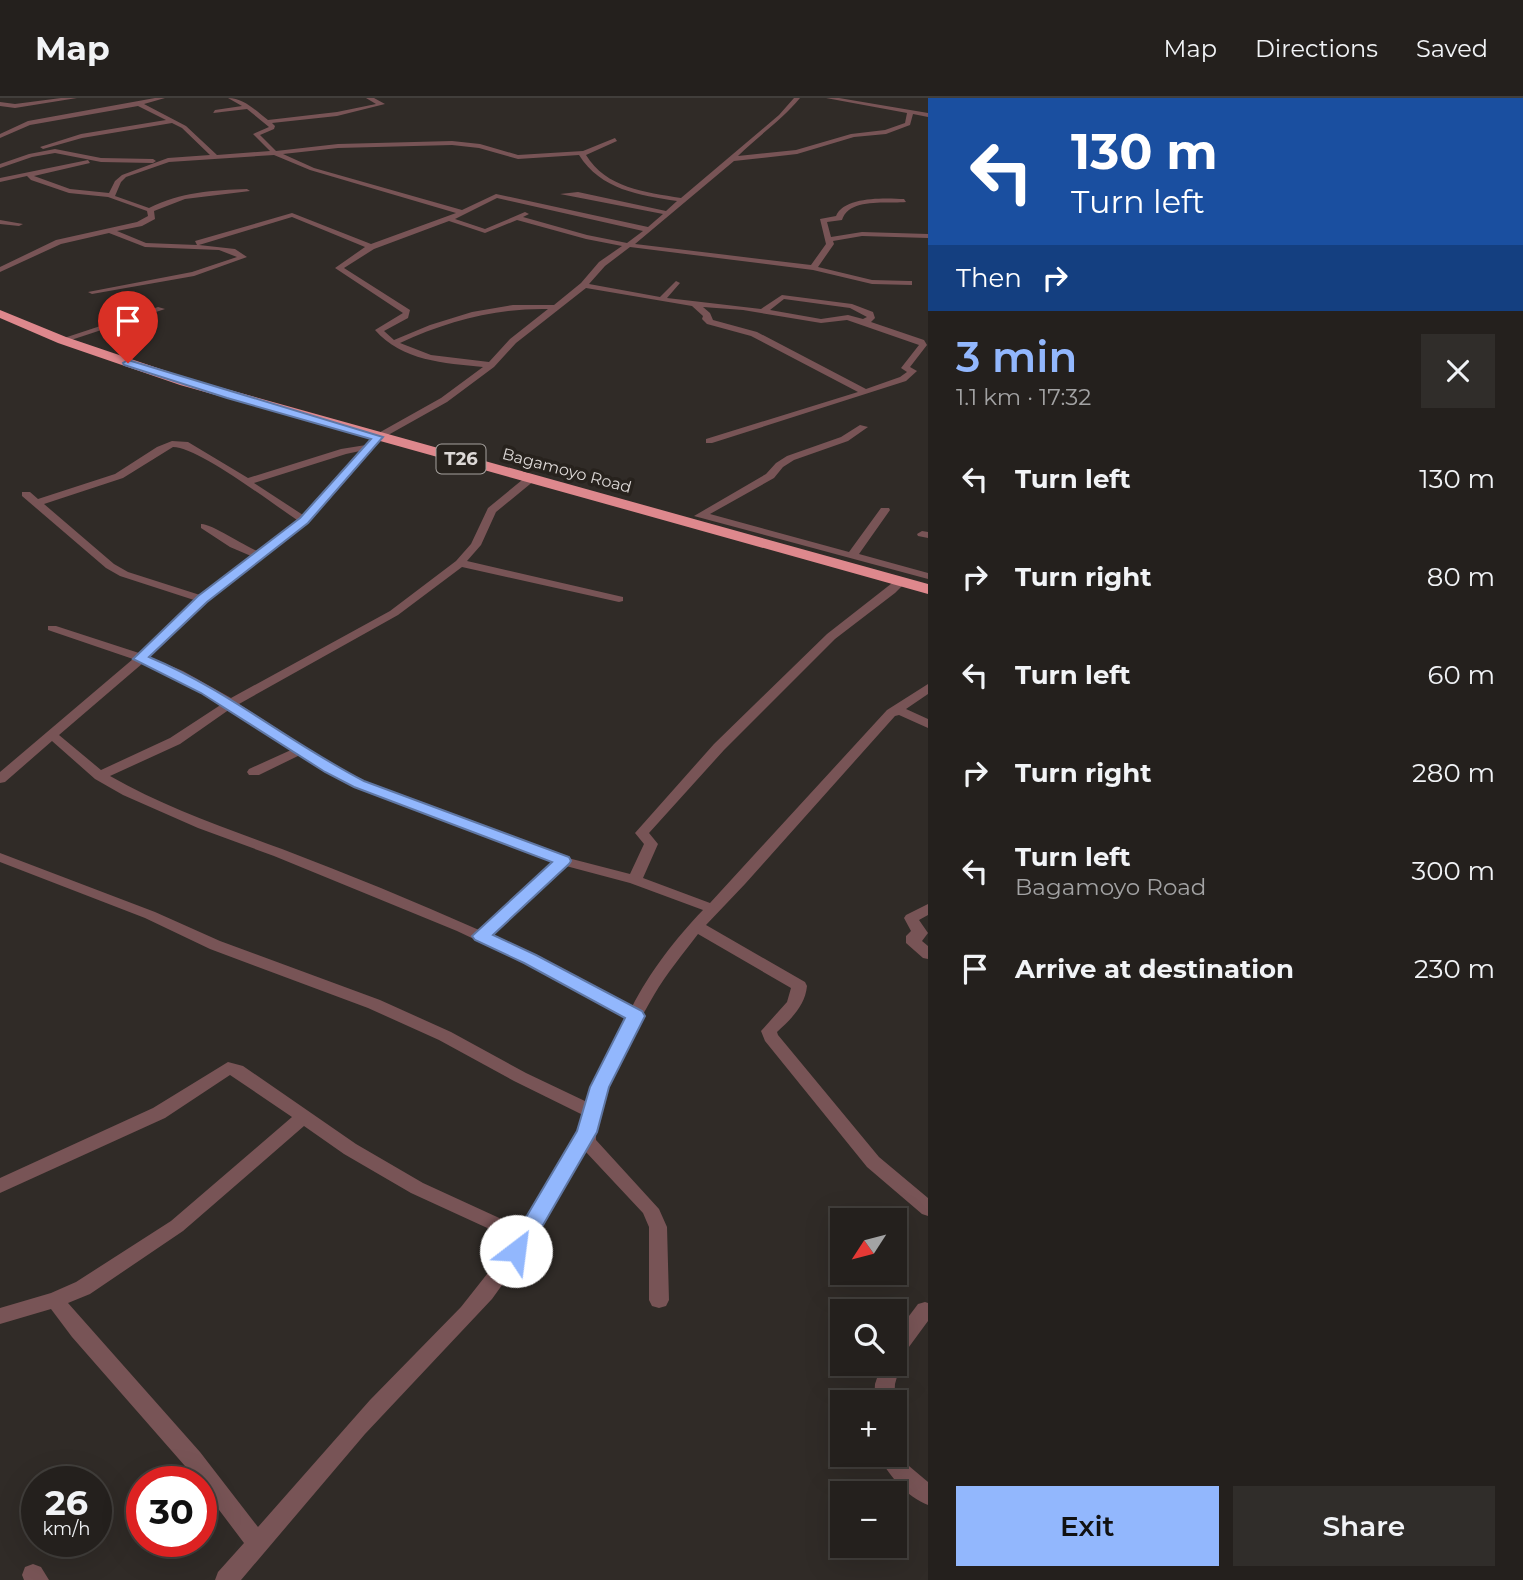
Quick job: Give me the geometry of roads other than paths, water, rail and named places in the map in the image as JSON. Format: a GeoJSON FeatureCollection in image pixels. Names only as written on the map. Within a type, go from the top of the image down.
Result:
{"type":"FeatureCollection","features":[{"type":"Feature","properties":{"kind":"highway","name":"Bagamoyo Road"},"geometry":{"type":"LineString","coordinates":[[0,314],[62,340],[373,442],[695,518],[928,589]]}},
{"type":"Feature","properties":{"kind":"street"},"geometry":{"type":"LineString","coordinates":[[0,104],[15,106],[71,98]]}},
{"type":"Feature","properties":{"kind":"street"},"geometry":{"type":"LineString","coordinates":[[0,136],[28,123],[96,107],[108,108],[162,98]]}},
{"type":"Feature","properties":{"kind":"street"},"geometry":{"type":"LineString","coordinates":[[231,98],[248,107],[272,128],[256,136],[275,153],[330,175],[461,212]]}},
{"type":"Feature","properties":{"kind":"street"},"geometry":{"type":"LineString","coordinates":[[267,122],[345,112],[382,104],[369,98]]}},
{"type":"Feature","properties":{"kind":"street"},"geometry":{"type":"LineString","coordinates":[[786,98],[796,99]]}},
{"type":"Feature","properties":{"kind":"street"},"geometry":{"type":"LineString","coordinates":[[829,98],[928,115]]}},
{"type":"Feature","properties":{"kind":"street"},"geometry":{"type":"LineString","coordinates":[[246,482],[373,442],[444,400],[491,365],[513,341],[584,285],[602,264],[649,230],[781,116],[796,99]]}},
{"type":"Feature","properties":{"kind":"street"},"geometry":{"type":"LineString","coordinates":[[135,104],[144,105],[184,127],[216,157]]}},
{"type":"Feature","properties":{"kind":"street"},"geometry":{"type":"LineString","coordinates":[[215,112],[248,107]]}},
{"type":"Feature","properties":{"kind":"street"},"geometry":{"type":"LineString","coordinates":[[732,159],[797,152],[853,135],[891,131],[908,124],[910,113]]}},
{"type":"Feature","properties":{"kind":"street"},"geometry":{"type":"LineString","coordinates":[[31,155],[37,149],[66,140],[173,121]]}},
{"type":"Feature","properties":{"kind":"street"},"geometry":{"type":"LineString","coordinates":[[142,134],[184,127]]}},
{"type":"Feature","properties":{"kind":"street"},"geometry":{"type":"LineString","coordinates":[[0,166],[31,155],[55,151],[101,160],[161,162],[338,146],[452,143],[480,146],[518,157],[583,153],[615,140]]}},
{"type":"Feature","properties":{"kind":"street"},"geometry":{"type":"LineString","coordinates":[[583,153],[583,159],[594,172],[616,185],[682,200]]}},
{"type":"Feature","properties":{"kind":"street"},"geometry":{"type":"LineString","coordinates":[[0,177],[101,160]]}},
{"type":"Feature","properties":{"kind":"street"},"geometry":{"type":"LineString","coordinates":[[112,195],[118,181],[124,176],[161,162]]}},
{"type":"Feature","properties":{"kind":"street"},"geometry":{"type":"LineString","coordinates":[[33,172],[30,176],[33,179],[69,191],[112,195]]}},
{"type":"Feature","properties":{"kind":"street"},"geometry":{"type":"LineString","coordinates":[[112,195],[117,201],[150,210],[166,203],[200,196],[247,191]]}},
{"type":"Feature","properties":{"kind":"street"},"geometry":{"type":"LineString","coordinates":[[563,194],[578,194],[668,213]]}},
{"type":"Feature","properties":{"kind":"street"},"geometry":{"type":"LineString","coordinates":[[491,365],[421,354],[394,343],[379,330],[405,316],[407,312],[339,269],[371,247],[449,219],[496,196],[649,230]]}},
{"type":"Feature","properties":{"kind":"street"},"geometry":{"type":"LineString","coordinates":[[831,239],[823,227],[823,221],[839,218],[846,208],[873,201],[904,201]]}},
{"type":"Feature","properties":{"kind":"street"},"geometry":{"type":"LineString","coordinates":[[449,219],[485,231],[545,206]]}},
{"type":"Feature","properties":{"kind":"street"},"geometry":{"type":"LineString","coordinates":[[0,270],[59,242],[144,222],[152,217],[150,210]]}},
{"type":"Feature","properties":{"kind":"street"},"geometry":{"type":"LineString","coordinates":[[189,245],[292,215],[371,247]]}},
{"type":"Feature","properties":{"kind":"street"},"geometry":{"type":"LineString","coordinates":[[517,218],[586,237],[628,245],[813,268],[872,282],[909,283]]}},
{"type":"Feature","properties":{"kind":"street"},"geometry":{"type":"LineString","coordinates":[[0,222],[19,224]]}},
{"type":"Feature","properties":{"kind":"street"},"geometry":{"type":"LineString","coordinates":[[92,292],[194,274],[243,257],[232,251],[189,245],[139,244],[108,230]]}},
{"type":"Feature","properties":{"kind":"street"},"geometry":{"type":"LineString","coordinates":[[831,239],[862,234],[928,236]]}},
{"type":"Feature","properties":{"kind":"street"},"geometry":{"type":"LineString","coordinates":[[813,268],[825,253],[831,239]]}},
{"type":"Feature","properties":{"kind":"street"},"geometry":{"type":"LineString","coordinates":[[661,300],[676,283]]}},
{"type":"Feature","properties":{"kind":"street"},"geometry":{"type":"LineString","coordinates":[[584,285],[661,300],[763,311],[821,321],[842,317],[917,339],[923,345],[905,365],[905,368],[913,371],[911,374],[816,410],[768,421],[709,440]]}},
{"type":"Feature","properties":{"kind":"street"},"geometry":{"type":"LineString","coordinates":[[763,311],[782,297],[794,297],[857,307],[870,314],[871,318],[865,322]]}},
{"type":"Feature","properties":{"kind":"street"},"geometry":{"type":"LineString","coordinates":[[695,305],[707,315],[706,320],[754,334],[865,392]]}},
{"type":"Feature","properties":{"kind":"street"},"geometry":{"type":"LineString","coordinates":[[394,343],[426,327],[455,317],[518,306],[556,307]]}},
{"type":"Feature","properties":{"kind":"street"},"geometry":{"type":"LineString","coordinates":[[62,340],[161,309]]}},
{"type":"Feature","properties":{"kind":"street"},"geometry":{"type":"LineString","coordinates":[[695,518],[770,476],[778,466],[789,459],[854,436],[863,427]]}},
{"type":"Feature","properties":{"kind":"street"},"geometry":{"type":"LineString","coordinates":[[0,779],[140,659],[202,599],[304,520],[373,442]]}},
{"type":"Feature","properties":{"kind":"street"},"geometry":{"type":"LineString","coordinates":[[36,503],[119,476],[160,449],[177,443],[191,446],[206,455],[304,520]]}},
{"type":"Feature","properties":{"kind":"street"},"geometry":{"type":"LineString","coordinates":[[100,776],[175,741],[230,704],[394,613],[460,564],[476,545],[492,510],[531,478]]}},
{"type":"Feature","properties":{"kind":"street"},"geometry":{"type":"LineString","coordinates":[[26,494],[110,566],[124,574],[202,599]]}},
{"type":"Feature","properties":{"kind":"street"},"geometry":{"type":"LineString","coordinates":[[853,554],[885,510]]}},
{"type":"Feature","properties":{"kind":"street"},"geometry":{"type":"LineString","coordinates":[[695,518],[853,554],[928,576]]}},
{"type":"Feature","properties":{"kind":"street"},"geometry":{"type":"LineString","coordinates":[[205,526],[234,545],[258,555]]}},
{"type":"Feature","properties":{"kind":"street"},"geometry":{"type":"LineString","coordinates":[[460,564],[619,598]]}},
{"type":"Feature","properties":{"kind":"street"},"geometry":{"type":"LineString","coordinates":[[635,880],[651,844],[642,833],[719,747],[823,646],[834,630],[879,602],[900,582]]}},
{"type":"Feature","properties":{"kind":"street"},"geometry":{"type":"LineString","coordinates":[[52,628],[178,674],[359,784],[563,861],[635,880],[713,909]]}},
{"type":"Feature","properties":{"kind":"street"},"geometry":{"type":"LineString","coordinates":[[659,1300],[658,1227],[649,1209],[587,1142],[587,1132],[600,1087],[647,993],[696,926],[895,711],[928,688]]}},
{"type":"Feature","properties":{"kind":"street"},"geometry":{"type":"LineString","coordinates":[[895,711],[928,724]]}},
{"type":"Feature","properties":{"kind":"street"},"geometry":{"type":"LineString","coordinates":[[52,735],[100,776],[203,825],[369,888],[481,936],[636,1016]]}},
{"type":"Feature","properties":{"kind":"street"},"geometry":{"type":"LineString","coordinates":[[254,772],[301,750]]}},
{"type":"Feature","properties":{"kind":"street"},"geometry":{"type":"LineString","coordinates":[[0,857],[150,915],[215,945],[374,1004],[445,1036],[592,1112]]}},
{"type":"Feature","properties":{"kind":"street"},"geometry":{"type":"LineString","coordinates":[[481,936],[563,861]]}},
{"type":"Feature","properties":{"kind":"street"},"geometry":{"type":"LineString","coordinates":[[928,909],[911,918],[920,933],[914,936],[914,943],[928,954]]}},
{"type":"Feature","properties":{"kind":"street"},"geometry":{"type":"LineString","coordinates":[[696,926],[799,986],[799,992],[791,1007],[769,1031],[771,1037],[873,1162],[896,1185],[928,1209]]}},
{"type":"Feature","properties":{"kind":"street"},"geometry":{"type":"LineString","coordinates":[[0,1186],[159,1113],[228,1068],[237,1070],[350,1149],[417,1188],[502,1227],[509,1234],[516,1251]]}},
{"type":"Feature","properties":{"kind":"street"},"geometry":{"type":"LineString","coordinates":[[0,1316],[55,1300],[83,1288],[177,1226],[303,1117]]}},
{"type":"Feature","properties":{"kind":"street"},"geometry":{"type":"LineString","coordinates":[[226,1580],[368,1415],[503,1272],[587,1132]]}},
{"type":"Feature","properties":{"kind":"street"},"geometry":{"type":"LineString","coordinates":[[55,1300],[75,1331],[120,1377],[222,1492],[258,1545]]}},
{"type":"Feature","properties":{"kind":"street"},"geometry":{"type":"LineString","coordinates":[[907,1334],[925,1310]]}},
{"type":"Feature","properties":{"kind":"street"},"geometry":{"type":"LineString","coordinates":[[898,1467],[928,1496]]}}]}
